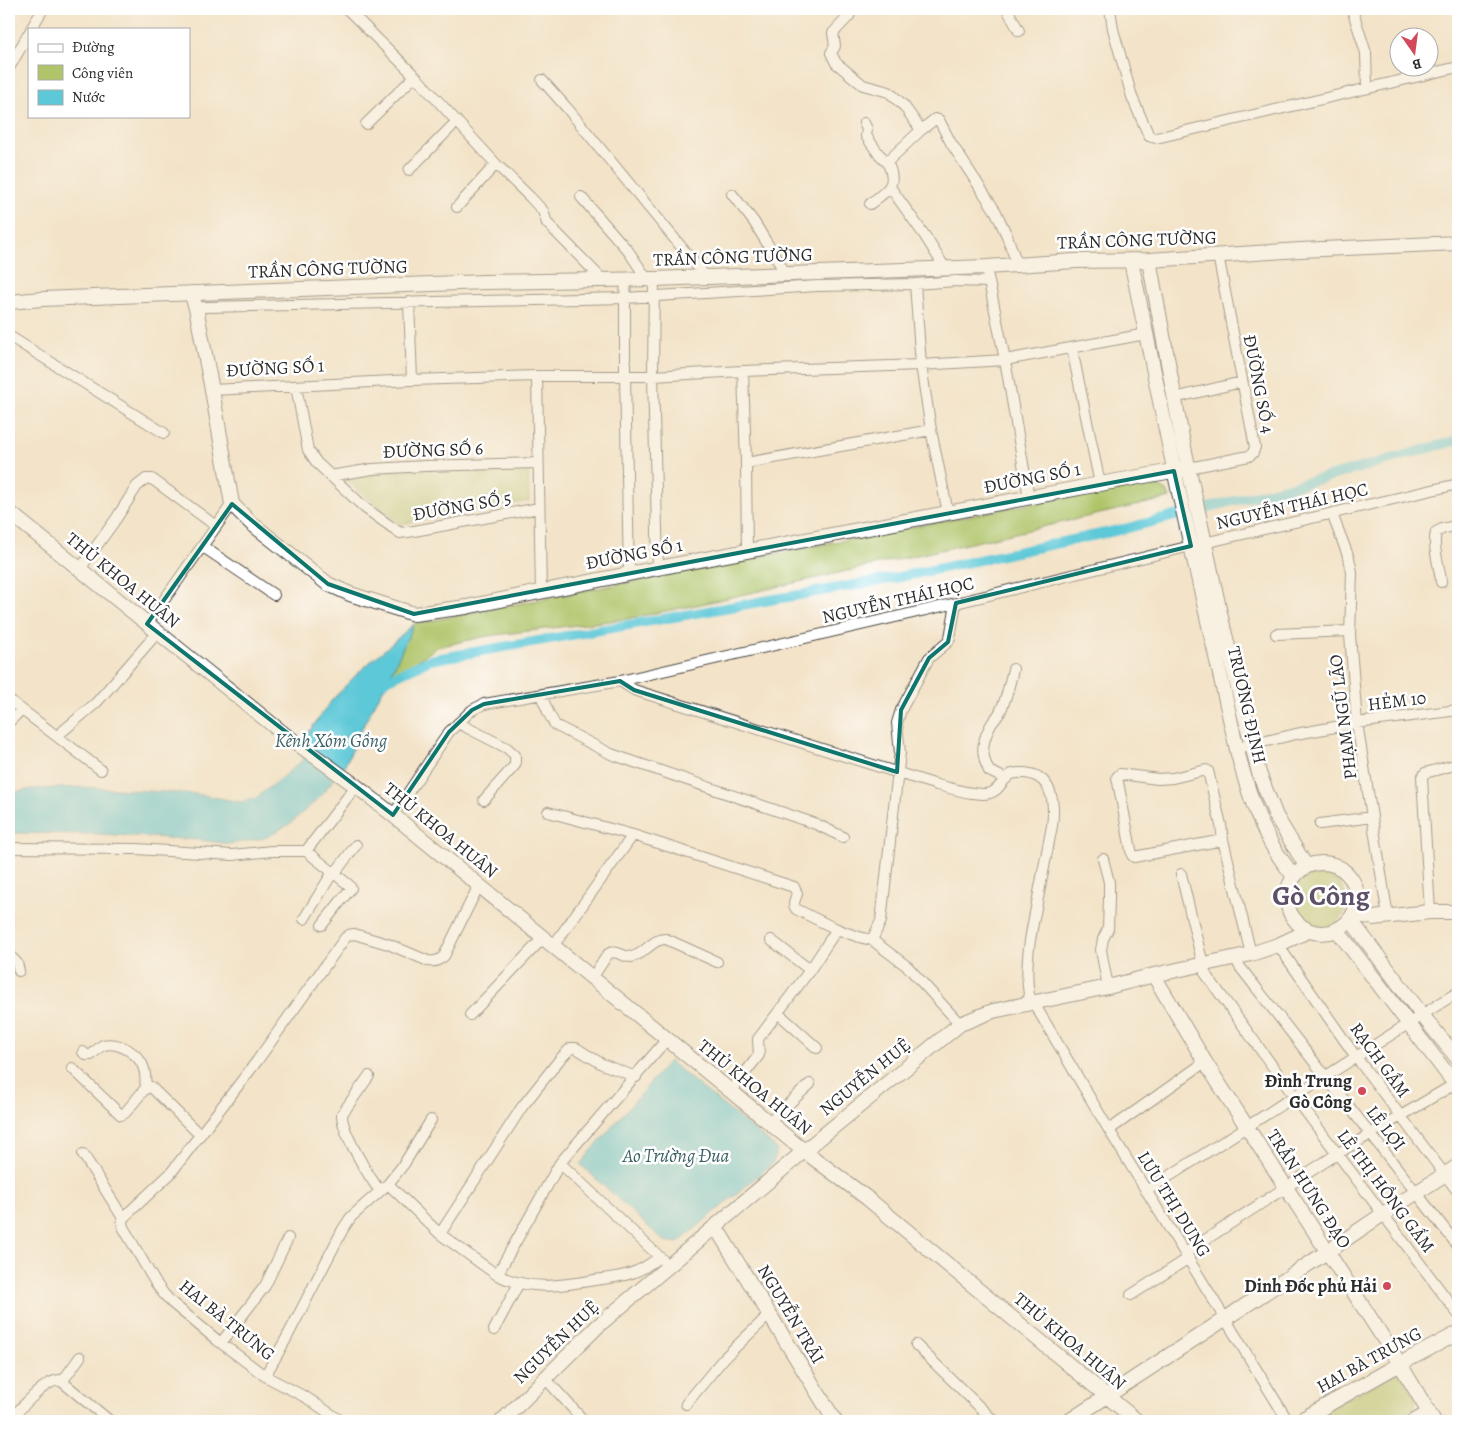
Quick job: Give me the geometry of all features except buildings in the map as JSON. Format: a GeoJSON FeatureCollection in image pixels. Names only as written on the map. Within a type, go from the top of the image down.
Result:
{"type":"FeatureCollection","features":[{"type":"Feature","properties":{"kind":"main road","name":"TRẦN CÔNG TƯỜNG"},"geometry":{"type":"LineString","coordinates":[[9,302],[42,299],[485,282],[651,279],[986,267],[1075,260],[1131,261],[1458,243]]}},
{"type":"Feature","properties":{"kind":"main road"},"geometry":{"type":"LineString","coordinates":[[1149,260],[1174,398],[1189,468]]}},
{"type":"Feature","properties":{"kind":"main road"},"geometry":{"type":"LineString","coordinates":[[1131,261],[1174,471]]}},
{"type":"Feature","properties":{"kind":"main road","name":"ĐƯỜNG SỐ 1"},"geometry":{"type":"LineString","coordinates":[[191,293],[196,308],[212,390],[232,504],[251,523],[328,584],[350,594],[414,614],[466,607],[658,568],[1189,468]]}},
{"type":"Feature","properties":{"kind":"main road","name":"TRƯƠNG ĐỊNH"},"geometry":{"type":"LineString","coordinates":[[1189,468],[1222,622],[1259,772],[1276,816],[1306,866]]}},
{"type":"Feature","properties":{"kind":"main road","name":"TRƯƠNG ĐỊNH"},"geometry":{"type":"LineString","coordinates":[[1174,471],[1246,782],[1272,845],[1294,877]]}},
{"type":"Feature","properties":{"kind":"main road","name":"THỦ KHOA HUÂN"},"geometry":{"type":"LineString","coordinates":[[9,512],[284,734],[393,815],[804,1151],[867,1198],[1137,1421]]}},
{"type":"Feature","properties":{"kind":"main road"},"geometry":{"type":"LineString","coordinates":[[1318,863],[1340,868],[1349,876],[1355,886],[1357,897],[1355,909],[1352,916],[1337,930],[1320,934],[1308,931],[1298,925],[1291,916],[1286,894],[1290,882],[1306,866],[1318,863]]}},
{"type":"Feature","properties":{"kind":"main road"},"geometry":{"type":"LineString","coordinates":[[1352,916],[1374,918],[1430,912],[1458,912]]}},
{"type":"Feature","properties":{"kind":"main road"},"geometry":{"type":"LineString","coordinates":[[1352,916],[1422,1015],[1458,1059]]}},
{"type":"Feature","properties":{"kind":"main road"},"geometry":{"type":"LineString","coordinates":[[1337,930],[1457,1085]]}},
{"type":"Feature","properties":{"kind":"main road","name":"NGUYỄN HUỆ"},"geometry":{"type":"LineString","coordinates":[[502,1421],[665,1261],[715,1226],[960,1024],[993,1010],[1033,1003],[1251,954],[1278,945],[1308,931]]}},
{"type":"Feature","properties":{"kind":"main road","name":"TRẦN HƯNG ĐẠO"},"geometry":{"type":"LineString","coordinates":[[1154,975],[1205,1062],[1400,1364],[1431,1416]]}},
{"type":"Feature","properties":{"kind":"main road"},"geometry":{"type":"LineString","coordinates":[[1069,1421],[1458,1166]]}},
{"type":"Feature","properties":{"kind":"main road","name":"NGUYỄN TRÃI"},"geometry":{"type":"LineString","coordinates":[[715,1226],[835,1421]]}},
{"type":"Feature","properties":{"kind":"main road","name":"HAI BÀ TRƯNG"},"geometry":{"type":"LineString","coordinates":[[1299,1421],[1458,1333]]}},
{"type":"Feature","properties":{"kind":"street"},"geometry":{"type":"LineString","coordinates":[[33,28],[44,9]]}},
{"type":"Feature","properties":{"kind":"street"},"geometry":{"type":"LineString","coordinates":[[347,9],[415,76],[496,164],[530,197],[543,211],[547,223],[602,279]]}},
{"type":"Feature","properties":{"kind":"street"},"geometry":{"type":"LineString","coordinates":[[851,9],[849,16],[833,33],[835,46],[831,53],[836,63],[862,85],[886,91],[904,106],[921,130]]}},
{"type":"Feature","properties":{"kind":"street"},"geometry":{"type":"LineString","coordinates":[[1007,9],[1019,31]]}},
{"type":"Feature","properties":{"kind":"street"},"geometry":{"type":"LineString","coordinates":[[1110,9],[1113,29],[1132,97],[1148,136],[1156,138],[1458,67]]}},
{"type":"Feature","properties":{"kind":"street"},"geometry":{"type":"LineString","coordinates":[[1352,9],[1366,53],[1367,88]]}},
{"type":"Feature","properties":{"kind":"street"},"geometry":{"type":"LineString","coordinates":[[9,68],[28,36]]}},
{"type":"Feature","properties":{"kind":"street"},"geometry":{"type":"LineString","coordinates":[[366,124],[415,76]]}},
{"type":"Feature","properties":{"kind":"street"},"geometry":{"type":"LineString","coordinates":[[542,80],[706,277]]}},
{"type":"Feature","properties":{"kind":"street"},"geometry":{"type":"LineString","coordinates":[[887,162],[921,130],[935,119],[939,120],[952,144],[996,212],[1017,264]]}},
{"type":"Feature","properties":{"kind":"street"},"geometry":{"type":"LineString","coordinates":[[409,170],[456,121]]}},
{"type":"Feature","properties":{"kind":"street"},"geometry":{"type":"LineString","coordinates":[[864,123],[867,129],[866,136],[887,162],[892,178],[890,187],[870,204]]}},
{"type":"Feature","properties":{"kind":"street"},"geometry":{"type":"LineString","coordinates":[[457,207],[496,164]]}},
{"type":"Feature","properties":{"kind":"street"},"geometry":{"type":"LineString","coordinates":[[890,187],[945,268]]}},
{"type":"Feature","properties":{"kind":"street"},"geometry":{"type":"LineString","coordinates":[[732,194],[754,222],[786,274]]}},
{"type":"Feature","properties":{"kind":"street"},"geometry":{"type":"LineString","coordinates":[[581,198],[651,279],[653,296],[658,568]]}},
{"type":"Feature","properties":{"kind":"street","name":"ĐƯỜNG SỐ 4"},"geometry":{"type":"LineString","coordinates":[[1189,468],[1249,456],[1253,453],[1255,447],[1218,255]]}},
{"type":"Feature","properties":{"kind":"street"},"geometry":{"type":"LineString","coordinates":[[986,267],[1005,360],[1029,498]]}},
{"type":"Feature","properties":{"kind":"street"},"geometry":{"type":"LineString","coordinates":[[626,279],[625,375],[629,574]]}},
{"type":"Feature","properties":{"kind":"street","name":"TRẦN CÔNG TƯỜNG"},"geometry":{"type":"LineString","coordinates":[[196,308],[215,306],[625,298],[818,286],[915,284],[956,281],[989,282]]}},
{"type":"Feature","properties":{"kind":"street"},"geometry":{"type":"LineString","coordinates":[[915,284],[921,365],[931,430],[948,513]]}},
{"type":"Feature","properties":{"kind":"street"},"geometry":{"type":"LineString","coordinates":[[410,302],[412,380]]}},
{"type":"Feature","properties":{"kind":"street","name":"ĐƯỜNG SỐ 1"},"geometry":{"type":"LineString","coordinates":[[212,390],[537,376],[653,376],[1005,360],[1146,334]]}},
{"type":"Feature","properties":{"kind":"street"},"geometry":{"type":"LineString","coordinates":[[9,336],[164,433]]}},
{"type":"Feature","properties":{"kind":"street"},"geometry":{"type":"LineString","coordinates":[[1072,349],[1100,484]]}},
{"type":"Feature","properties":{"kind":"street"},"geometry":{"type":"LineString","coordinates":[[742,371],[747,552]]}},
{"type":"Feature","properties":{"kind":"street"},"geometry":{"type":"LineString","coordinates":[[537,376],[541,592]]}},
{"type":"Feature","properties":{"kind":"street"},"geometry":{"type":"LineString","coordinates":[[1174,398],[1242,382]]}},
{"type":"Feature","properties":{"kind":"street","name":"ĐƯỜNG SỐ 5"},"geometry":{"type":"LineString","coordinates":[[296,386],[308,450],[316,463],[365,508],[400,533],[539,508]]}},
{"type":"Feature","properties":{"kind":"street"},"geometry":{"type":"LineString","coordinates":[[746,463],[931,430]]}},
{"type":"Feature","properties":{"kind":"street","name":"ĐƯỜNG SỐ 6"},"geometry":{"type":"LineString","coordinates":[[330,476],[373,469],[538,463]]}},
{"type":"Feature","properties":{"kind":"street"},"geometry":{"type":"LineString","coordinates":[[80,569],[137,486],[146,479],[152,479],[216,526]]}},
{"type":"Feature","properties":{"kind":"street","name":"NGUYỄN THÁI HỌC"},"geometry":{"type":"LineString","coordinates":[[393,815],[449,732],[472,710],[484,704],[620,681],[956,603],[1190,539],[1206,543],[1458,484]]}},
{"type":"Feature","properties":{"kind":"street"},"geometry":{"type":"LineString","coordinates":[[57,736],[96,703],[152,628],[202,546],[232,504]]}},
{"type":"Feature","properties":{"kind":"street","name":"PHẠM NGŨ LÃO"},"geometry":{"type":"LineString","coordinates":[[1332,514],[1349,558],[1352,572],[1350,631],[1357,723],[1388,917]]}},
{"type":"Feature","properties":{"kind":"street"},"geometry":{"type":"LineString","coordinates":[[1441,582],[1435,548],[1436,532],[1458,525]]}},
{"type":"Feature","properties":{"kind":"street"},"geometry":{"type":"LineString","coordinates":[[202,546],[274,595]]}},
{"type":"Feature","properties":{"kind":"street"},"geometry":{"type":"LineString","coordinates":[[872,940],[881,921],[900,753],[898,723],[901,710],[929,658],[948,642],[956,603]]}},
{"type":"Feature","properties":{"kind":"street"},"geometry":{"type":"LineString","coordinates":[[1276,634],[1350,631]]}},
{"type":"Feature","properties":{"kind":"street"},"geometry":{"type":"LineString","coordinates":[[620,681],[634,690],[937,785],[980,794],[996,791],[1006,779],[990,771],[984,757],[983,745],[985,735],[1001,712],[1013,669]]}},
{"type":"Feature","properties":{"kind":"street"},"geometry":{"type":"LineString","coordinates":[[541,695],[554,725],[612,754],[816,824],[843,837]]}},
{"type":"Feature","properties":{"kind":"street"},"geometry":{"type":"LineString","coordinates":[[9,700],[101,770]]}},
{"type":"Feature","properties":{"kind":"street"},"geometry":{"type":"LineString","coordinates":[[9,722],[21,710]]}},
{"type":"Feature","properties":{"kind":"street","name":"HẺM 10"},"geometry":{"type":"LineString","coordinates":[[1237,748],[1296,734],[1357,723],[1458,710]]}},
{"type":"Feature","properties":{"kind":"street"},"geometry":{"type":"LineString","coordinates":[[458,722],[507,748],[515,756],[515,765],[484,800]]}},
{"type":"Feature","properties":{"kind":"street"},"geometry":{"type":"LineString","coordinates":[[1430,912],[1422,777],[1425,773],[1458,764]]}},
{"type":"Feature","properties":{"kind":"street"},"geometry":{"type":"LineString","coordinates":[[1223,840],[1134,857],[1132,855],[1117,777],[1120,774],[1158,779],[1208,771],[1251,954]]}},
{"type":"Feature","properties":{"kind":"street","name":"LƯU THỊ DUNG"},"geometry":{"type":"LineString","coordinates":[[1006,779],[1010,775],[1017,773],[1030,773],[1043,780],[1051,794],[1054,811],[1027,961],[1029,995],[1146,1191],[1288,1421]]}},
{"type":"Feature","properties":{"kind":"street"},"geometry":{"type":"LineString","coordinates":[[306,851],[352,783]]}},
{"type":"Feature","properties":{"kind":"street"},"geometry":{"type":"LineString","coordinates":[[548,812],[633,835],[794,887],[797,894],[794,905],[796,909],[837,929],[872,940],[881,946],[908,967],[960,1024]]}},
{"type":"Feature","properties":{"kind":"street"},"geometry":{"type":"LineString","coordinates":[[1320,824],[1372,817]]}},
{"type":"Feature","properties":{"kind":"street"},"geometry":{"type":"LineString","coordinates":[[470,1015],[548,942],[633,835]]}},
{"type":"Feature","properties":{"kind":"street"},"geometry":{"type":"LineString","coordinates":[[304,919],[334,873],[356,845]]}},
{"type":"Feature","properties":{"kind":"street"},"geometry":{"type":"LineString","coordinates":[[9,848],[136,849],[232,855],[272,851],[306,851],[351,888],[322,925]]}},
{"type":"Feature","properties":{"kind":"street"},"geometry":{"type":"LineString","coordinates":[[1103,859],[1109,882],[1109,898],[1108,929],[1103,939],[1101,950],[1108,986]]}},
{"type":"Feature","properties":{"kind":"street","name":"LÊ THỊ HỒNG GẤM"},"geometry":{"type":"LineString","coordinates":[[1180,874],[1205,973],[1337,1154],[1458,1314]]}},
{"type":"Feature","properties":{"kind":"street"},"geometry":{"type":"LineString","coordinates":[[123,1218],[166,1180],[256,1062],[349,934],[388,944],[428,961],[440,960],[444,956],[479,885]]}},
{"type":"Feature","properties":{"kind":"street"},"geometry":{"type":"LineString","coordinates":[[731,1091],[757,1058],[759,1053],[758,1039],[810,970],[837,929]]}},
{"type":"Feature","properties":{"kind":"street"},"geometry":{"type":"LineString","coordinates":[[592,978],[611,952],[625,956],[635,956],[646,950],[656,941],[662,939],[666,939],[717,962]]}},
{"type":"Feature","properties":{"kind":"street"},"geometry":{"type":"LineString","coordinates":[[771,940],[810,970]]}},
{"type":"Feature","properties":{"kind":"street","name":"RẠCH GẦM"},"geometry":{"type":"LineString","coordinates":[[1278,945],[1356,1057],[1458,1192]]}},
{"type":"Feature","properties":{"kind":"street"},"geometry":{"type":"LineString","coordinates":[[9,955],[16,963],[19,971]]}},
{"type":"Feature","properties":{"kind":"street","name":"LÊ LỢI"},"geometry":{"type":"LineString","coordinates":[[1235,957],[1240,967],[1324,1076],[1458,1246]]}},
{"type":"Feature","properties":{"kind":"street"},"geometry":{"type":"LineString","coordinates":[[1146,1191],[1458,992]]}},
{"type":"Feature","properties":{"kind":"street"},"geometry":{"type":"LineString","coordinates":[[778,1013],[817,1048]]}},
{"type":"Feature","properties":{"kind":"street"},"geometry":{"type":"LineString","coordinates":[[497,1274],[560,1163],[667,1039]]}},
{"type":"Feature","properties":{"kind":"street"},"geometry":{"type":"LineString","coordinates":[[72,1068],[121,1115],[125,1113],[146,1088],[144,1067],[128,1049],[104,1045],[91,1055],[86,1055],[83,1052]]}},
{"type":"Feature","properties":{"kind":"street"},"geometry":{"type":"LineString","coordinates":[[440,1234],[522,1107],[571,1048],[576,1048],[602,1064],[636,1077]]}},
{"type":"Feature","properties":{"kind":"street"},"geometry":{"type":"LineString","coordinates":[[1109,1130],[1205,1062]]}},
{"type":"Feature","properties":{"kind":"street"},"geometry":{"type":"LineString","coordinates":[[369,1076],[342,1114],[342,1122],[369,1177],[384,1187],[440,1234],[497,1274],[512,1282],[554,1286],[615,1277],[636,1272],[665,1261],[560,1163]]}},
{"type":"Feature","properties":{"kind":"street"},"geometry":{"type":"LineString","coordinates":[[769,1122],[810,1084]]}},
{"type":"Feature","properties":{"kind":"street"},"geometry":{"type":"LineString","coordinates":[[1131,1295],[1286,1187],[1337,1154],[1400,1116],[1457,1085]]}},
{"type":"Feature","properties":{"kind":"street"},"geometry":{"type":"LineString","coordinates":[[146,1088],[151,1087],[200,1135]]}},
{"type":"Feature","properties":{"kind":"street"},"geometry":{"type":"LineString","coordinates":[[266,1376],[343,1229],[351,1217],[384,1187],[404,1164],[431,1120]]}},
{"type":"Feature","properties":{"kind":"street","name":"HAI BÀ TRƯNG"},"geometry":{"type":"LineString","coordinates":[[83,1154],[123,1218],[123,1227],[163,1293],[172,1303],[221,1343],[266,1376],[307,1398],[341,1421]]}},
{"type":"Feature","properties":{"kind":"street"},"geometry":{"type":"LineString","coordinates":[[221,1343],[265,1286],[288,1238]]}},
{"type":"Feature","properties":{"kind":"street"},"geometry":{"type":"LineString","coordinates":[[494,1330],[519,1283]]}},
{"type":"Feature","properties":{"kind":"street"},"geometry":{"type":"LineString","coordinates":[[686,1404],[724,1358],[770,1314]]}},
{"type":"Feature","properties":{"kind":"street"},"geometry":{"type":"LineString","coordinates":[[916,1345],[994,1421]]}},
{"type":"Feature","properties":{"kind":"street"},"geometry":{"type":"LineString","coordinates":[[62,1382],[80,1357]]}},
{"type":"Feature","properties":{"kind":"street"},"geometry":{"type":"LineString","coordinates":[[544,1378],[584,1421]]}},
{"type":"Feature","properties":{"kind":"street"},"geometry":{"type":"LineString","coordinates":[[12,1415],[46,1384],[53,1380],[60,1380],[110,1421]]}},
{"type":"Feature","properties":{"kind":"street"},"geometry":{"type":"LineString","coordinates":[[1411,1421],[1431,1416]]}},
{"type":"Feature","properties":{"kind":"highlighted area"},"geometry":{"type":"Polygon","coordinates":[[[1174,471],[1191,546],[956,603],[948,642],[929,658],[901,710],[897,772],[634,690],[620,681],[484,704],[472,710],[449,732],[393,815],[147,624],[232,504],[328,584],[414,614],[1174,471]]]}},
{"type":"Feature","properties":{"kind":"green space"},"geometry":{"type":"Polygon","coordinates":[[[528,464],[529,501],[400,524],[345,479],[344,472],[528,464]]]}},
{"type":"Feature","properties":{"kind":"green space"},"geometry":{"type":"Polygon","coordinates":[[[1148,481],[1167,491],[1170,498],[701,604],[626,619],[487,636],[437,647],[387,682],[414,624],[1148,481]]]}},
{"type":"Feature","properties":{"kind":"green space"},"geometry":{"type":"Polygon","coordinates":[[[1314,875],[1324,875],[1334,879],[1342,887],[1346,902],[1342,917],[1334,925],[1324,929],[1314,929],[1304,925],[1296,917],[1292,907],[1292,897],[1296,887],[1304,879],[1314,875]]]}},
{"type":"Feature","properties":{"kind":"green space"},"geometry":{"type":"Polygon","coordinates":[[[1400,1371],[1417,1400],[1414,1408],[1393,1421],[1305,1421],[1400,1371]]]}},
{"type":"Feature","properties":{"kind":"water","name":"Kênh Xóm Gồng"},"geometry":{"type":"Polygon","coordinates":[[[414,624],[345,765],[319,798],[291,823],[265,838],[230,844],[200,840],[100,834],[9,833],[9,793],[32,789],[83,787],[196,794],[241,802],[256,798],[302,761],[308,733],[332,700],[360,671],[414,624]]]}},
{"type":"Feature","properties":{"kind":"water","name":"Ao Trường Đua"},"geometry":{"type":"Polygon","coordinates":[[[669,1061],[777,1149],[773,1163],[678,1243],[664,1241],[580,1164],[669,1061]]]}},
{"type":"Feature","properties":{"kind":"waterway"},"geometry":{"type":"LineString","coordinates":[[377,687],[384,681],[430,660],[895,578],[1124,529],[1335,475],[1458,440]]}},
{"type":"Feature","properties":{"kind":"place","name":"Đình Trung Gò Công"},"geometry":{"type":"Point","coordinates":[1362,1091]}},
{"type":"Feature","properties":{"kind":"place","name":"Dinh Đốc phủ Hải"},"geometry":{"type":"Point","coordinates":[1387,1286]}},
{"type":"Feature","properties":{"kind":"district","name":"Gò Công"},"geometry":{"type":"Point","coordinates":[1321,896]}}]}
